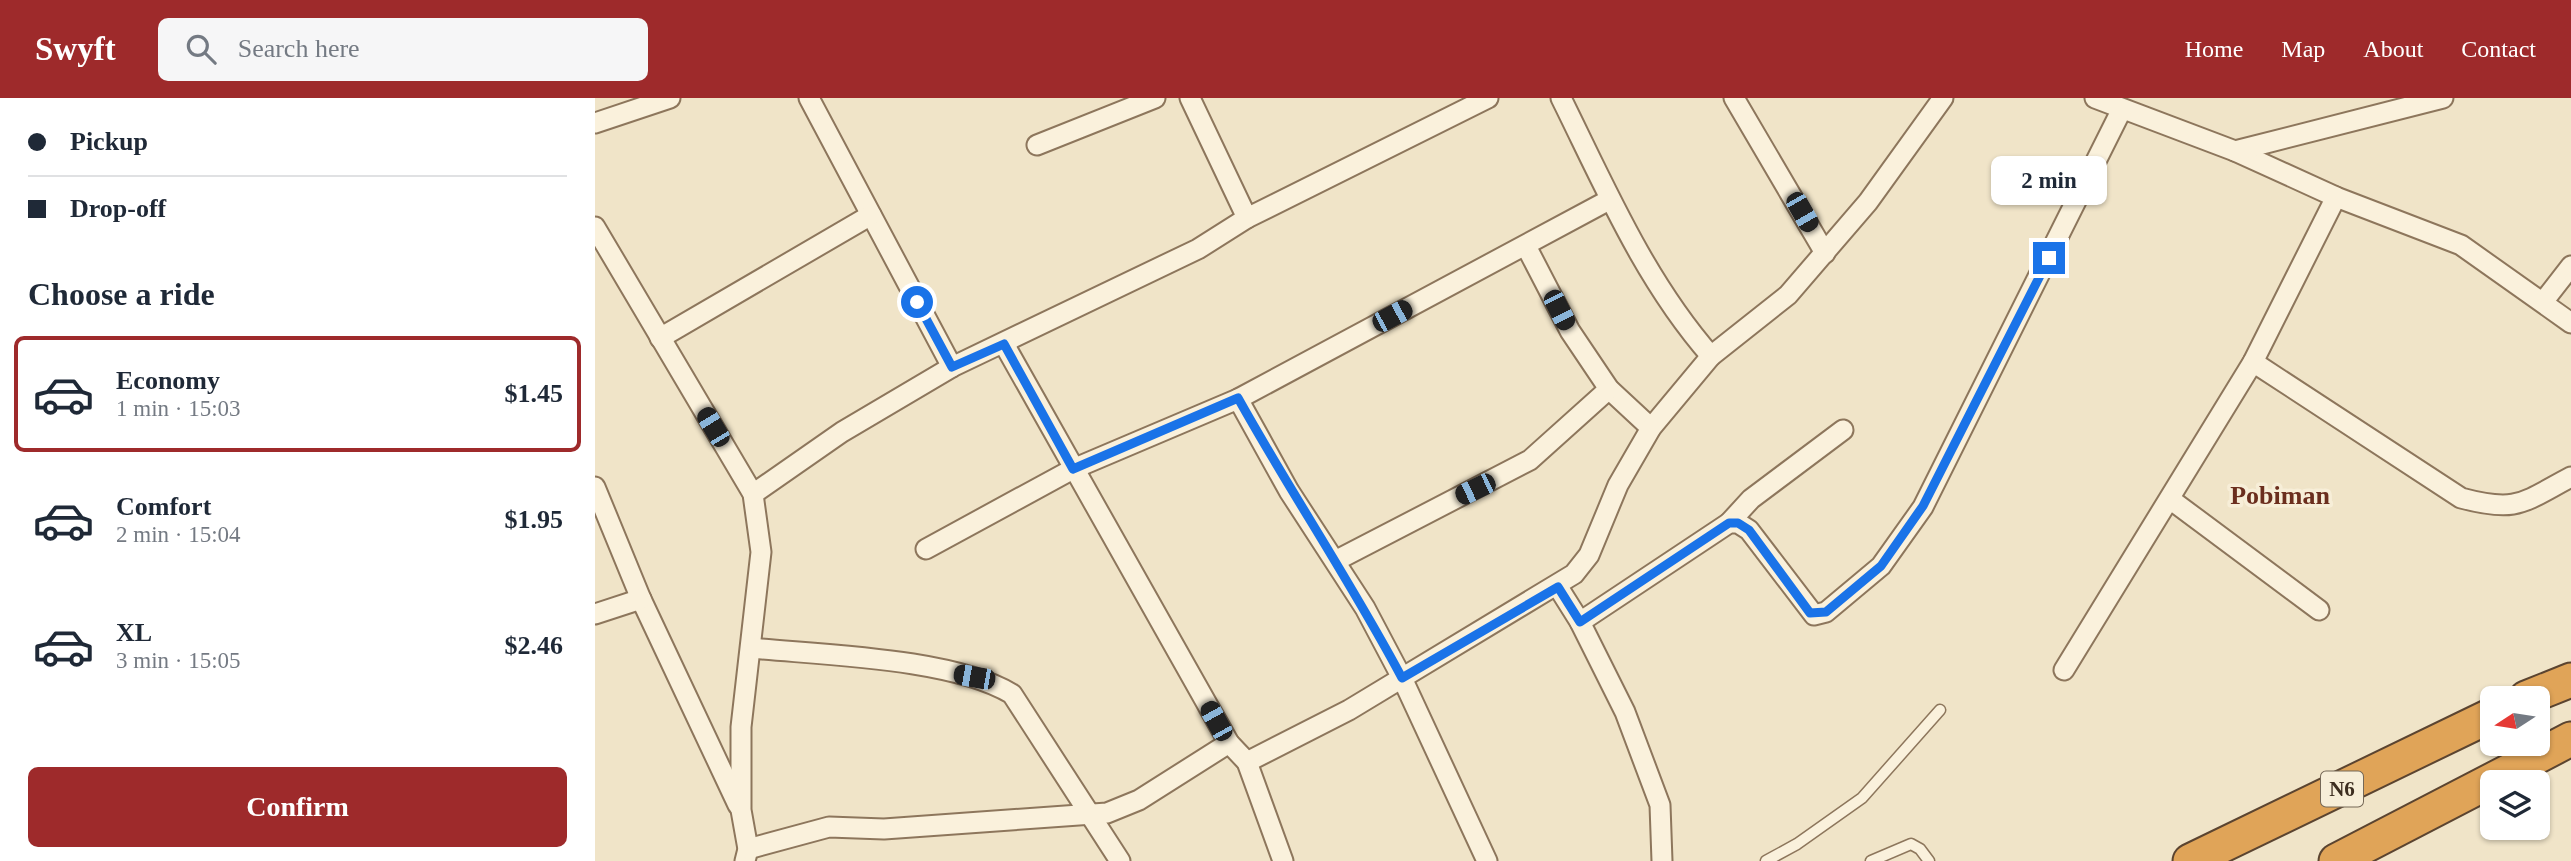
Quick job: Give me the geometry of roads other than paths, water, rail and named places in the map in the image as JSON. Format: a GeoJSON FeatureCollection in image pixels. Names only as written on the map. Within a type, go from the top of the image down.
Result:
{"type":"FeatureCollection","features":[{"type":"Feature","properties":{"kind":"highway"},"geometry":{"type":"LineString","coordinates":[[2550,688],[2571,680]]}},
{"type":"Feature","properties":{"kind":"highway"},"geometry":{"type":"LineString","coordinates":[[2550,708],[2571,697]]}},
{"type":"Feature","properties":{"kind":"highway","name":"N6"},"geometry":{"type":"LineString","coordinates":[[2190,861],[2480,721]]}},
{"type":"Feature","properties":{"kind":"highway"},"geometry":{"type":"LineString","coordinates":[[2336,861],[2571,739]]}},
{"type":"Feature","properties":{"kind":"highway","name":"N6"},"geometry":{"type":"LineString","coordinates":[[2241,861],[2480,743]]}},
{"type":"Feature","properties":{"kind":"highway"},"geometry":{"type":"LineString","coordinates":[[2538,770],[2571,752]]}},
{"type":"Feature","properties":{"kind":"highway"},"geometry":{"type":"LineString","coordinates":[[2375,861],[2480,803]]}},
{"type":"Feature","properties":{"kind":"street"},"geometry":{"type":"LineString","coordinates":[[595,123],[670,98]]}},
{"type":"Feature","properties":{"kind":"street"},"geometry":{"type":"LineString","coordinates":[[810,98],[952,367]]}},
{"type":"Feature","properties":{"kind":"street"},"geometry":{"type":"LineString","coordinates":[[1037,145],[1155,98]]}},
{"type":"Feature","properties":{"kind":"street"},"geometry":{"type":"LineString","coordinates":[[1190,98],[1247,218]]}},
{"type":"Feature","properties":{"kind":"street"},"geometry":{"type":"LineString","coordinates":[[753,494],[842,432],[952,367],[1198,249],[1247,218],[1488,98]]}},
{"type":"Feature","properties":{"kind":"street"},"geometry":{"type":"LineString","coordinates":[[1561,98],[1609,200],[1683,323],[1711,356]]}},
{"type":"Feature","properties":{"kind":"street"},"geometry":{"type":"LineString","coordinates":[[1734,98],[1825,253]]}},
{"type":"Feature","properties":{"kind":"street"},"geometry":{"type":"LineString","coordinates":[[1247,762],[1349,710],[1574,575],[1589,555],[1618,485],[1651,428],[1711,356],[1788,295],[1868,202],[1944,98]]}},
{"type":"Feature","properties":{"kind":"street"},"geometry":{"type":"LineString","coordinates":[[2095,98],[2130,107],[2336,197],[2461,245],[2571,323]]}},
{"type":"Feature","properties":{"kind":"street"},"geometry":{"type":"LineString","coordinates":[[2235,151],[2443,98]]}},
{"type":"Feature","properties":{"kind":"street"},"geometry":{"type":"LineString","coordinates":[[1729,523],[1738,523],[1749,530],[1814,615],[1826,612],[1881,566],[1923,506],[2130,107]]}},
{"type":"Feature","properties":{"kind":"street"},"geometry":{"type":"LineString","coordinates":[[2064,670],[2253,362],[2336,197]]}},
{"type":"Feature","properties":{"kind":"street"},"geometry":{"type":"LineString","coordinates":[[926,549],[1073,469],[1238,398],[1609,200]]}},
{"type":"Feature","properties":{"kind":"street"},"geometry":{"type":"LineString","coordinates":[[660,338],[871,215]]}},
{"type":"Feature","properties":{"kind":"street"},"geometry":{"type":"LineString","coordinates":[[595,226],[753,494],[761,552],[741,727],[741,810],[747,855],[829,827],[884,829],[1092,813],[1124,808],[1229,743]]}},
{"type":"Feature","properties":{"kind":"street"},"geometry":{"type":"LineString","coordinates":[[1526,246],[1570,331],[1609,389],[1651,428]]}},
{"type":"Feature","properties":{"kind":"street"},"geometry":{"type":"LineString","coordinates":[[2543,302],[2571,266]]}},
{"type":"Feature","properties":{"kind":"street"},"geometry":{"type":"LineString","coordinates":[[1004,344],[1229,743],[1247,762],[1283,861]]}},
{"type":"Feature","properties":{"kind":"street"},"geometry":{"type":"LineString","coordinates":[[2253,362],[2461,498],[2511,506],[2571,477]]}},
{"type":"Feature","properties":{"kind":"street"},"geometry":{"type":"LineString","coordinates":[[1337,560],[1529,460],[1609,389]]}},
{"type":"Feature","properties":{"kind":"street"},"geometry":{"type":"LineString","coordinates":[[1238,398],[1289,491],[1337,560],[1402,678],[1487,861]]}},
{"type":"Feature","properties":{"kind":"street"},"geometry":{"type":"LineString","coordinates":[[1580,622],[1729,523],[1751,499],[1843,430]]}},
{"type":"Feature","properties":{"kind":"street"},"geometry":{"type":"LineString","coordinates":[[595,487],[641,599],[741,810]]}},
{"type":"Feature","properties":{"kind":"street"},"geometry":{"type":"LineString","coordinates":[[2170,499],[2319,610]]}},
{"type":"Feature","properties":{"kind":"street"},"geometry":{"type":"LineString","coordinates":[[1558,587],[1580,622],[1625,712],[1660,805],[1662,861]]}},
{"type":"Feature","properties":{"kind":"street"},"geometry":{"type":"LineString","coordinates":[[595,614],[641,599]]}},
{"type":"Feature","properties":{"kind":"street"},"geometry":{"type":"LineString","coordinates":[[751,648],[917,665],[990,680],[1012,694],[1092,813],[1120,861]]}},
{"type":"Feature","properties":{"kind":"lane"},"geometry":{"type":"LineString","coordinates":[[1766,861],[1797,844],[1862,798],[1940,710]]}},
{"type":"Feature","properties":{"kind":"lane"},"geometry":{"type":"LineString","coordinates":[[1871,861],[1911,844],[1920,849],[1930,861]]}},
{"type":"Feature","properties":{"kind":"district","name":"Pobiman"},"geometry":{"type":"Point","coordinates":[2280,495]}}]}
